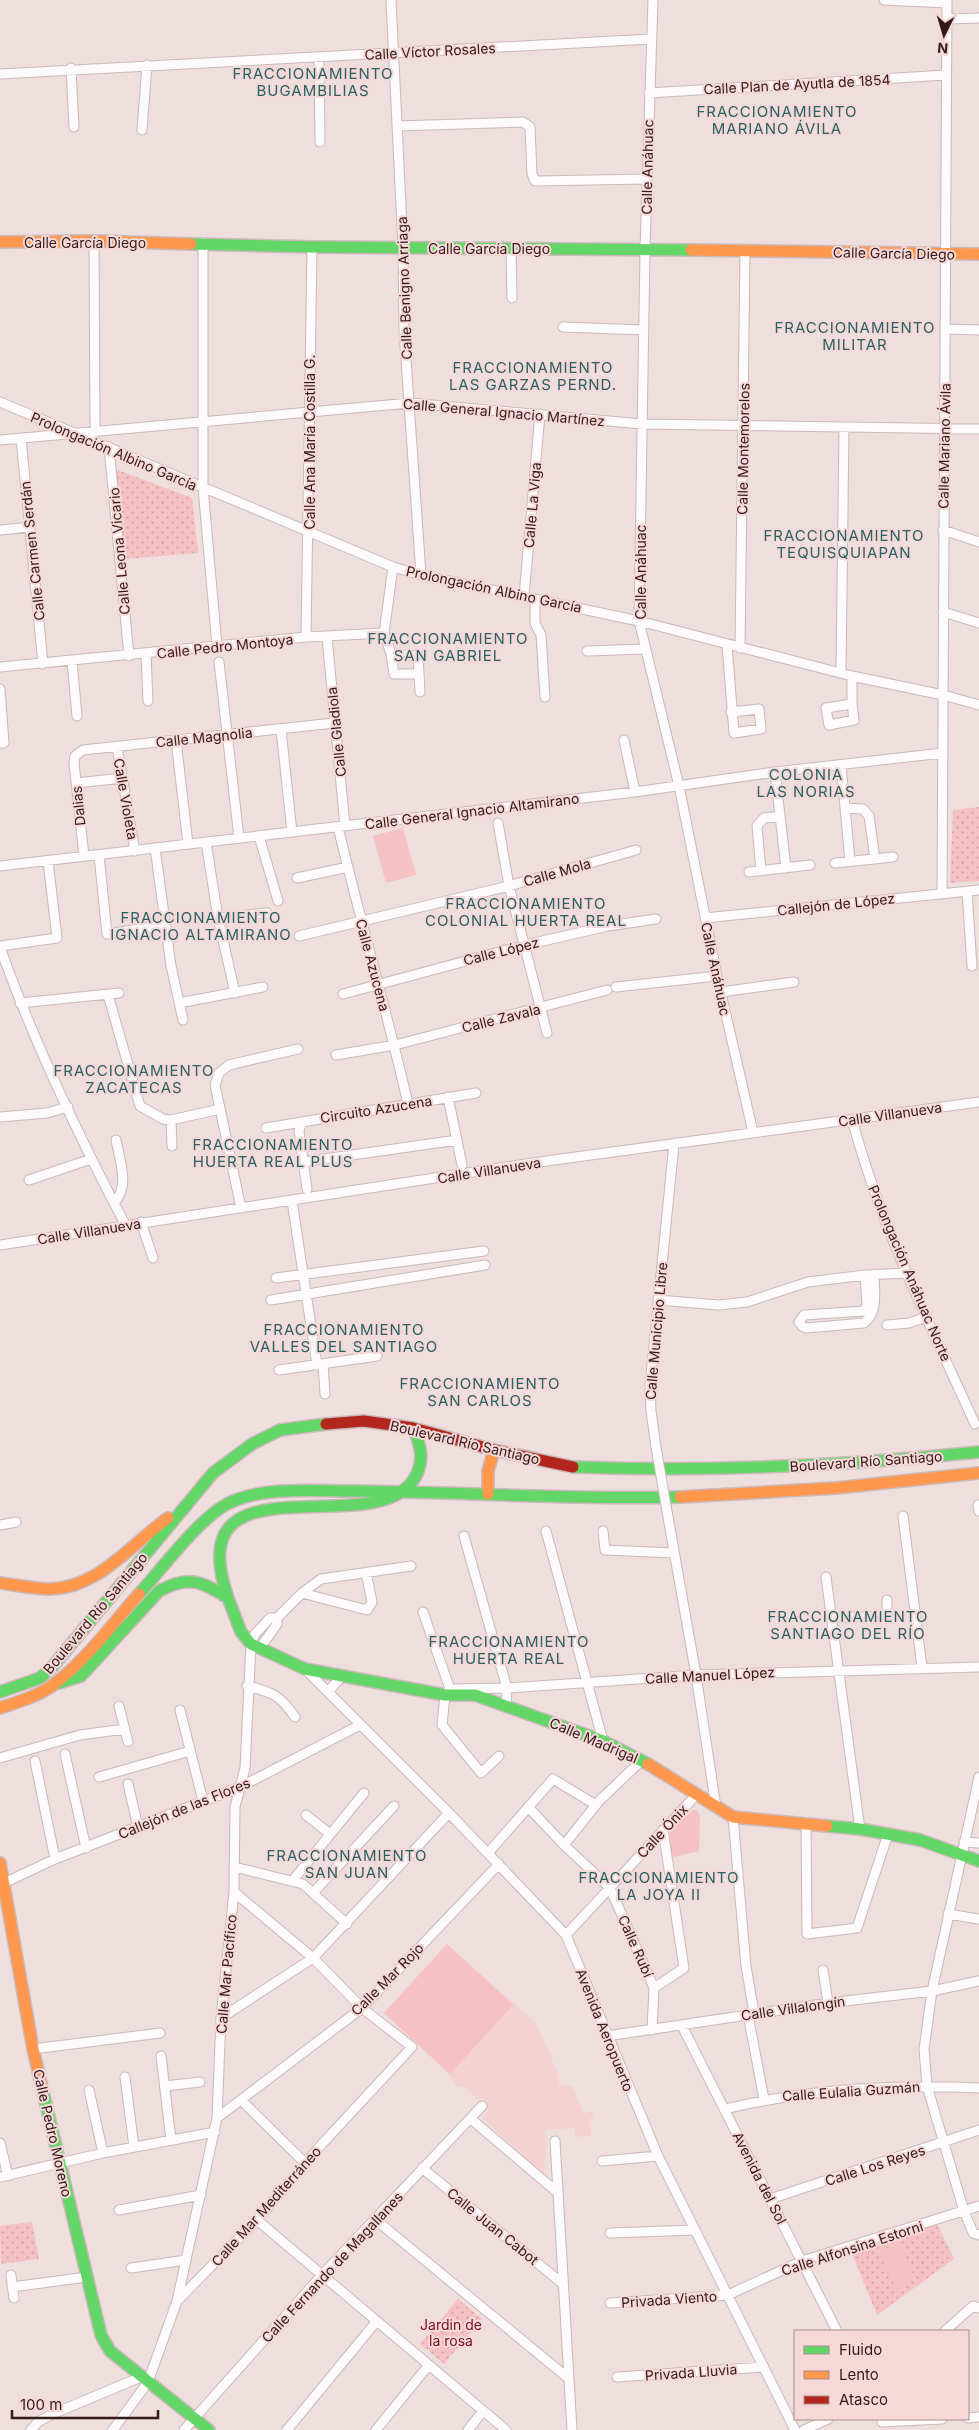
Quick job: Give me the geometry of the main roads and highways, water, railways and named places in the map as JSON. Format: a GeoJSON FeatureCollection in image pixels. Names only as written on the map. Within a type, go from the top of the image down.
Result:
{"type":"FeatureCollection","features":[{"type":"Feature","properties":{"kind":"main road","name":"Calle García Diego"},"geometry":{"type":"LineString","coordinates":[[0,242],[94,241],[312,247],[745,250],[979,254]]}},
{"type":"Feature","properties":{"kind":"main road","name":"Boulevard Río Santiago"},"geometry":{"type":"LineString","coordinates":[[0,1692],[40,1678],[53,1666],[181,1509],[213,1474],[252,1444],[280,1430],[310,1425],[364,1422],[413,1428],[494,1450],[573,1467],[729,1469],[869,1462],[979,1452]]}},
{"type":"Feature","properties":{"kind":"main road"},"geometry":{"type":"LineString","coordinates":[[228,1598],[220,1578],[218,1560],[220,1545],[224,1535],[240,1517],[255,1511],[380,1502],[403,1493],[415,1479],[420,1466],[421,1452],[418,1437],[413,1428]]}},
{"type":"Feature","properties":{"kind":"main road"},"geometry":{"type":"LineString","coordinates":[[488,1494],[488,1471],[494,1450]]}},
{"type":"Feature","properties":{"kind":"main road","name":"Boulevard Río Santiago"},"geometry":{"type":"LineString","coordinates":[[0,1708],[25,1700],[54,1685],[77,1663],[208,1517],[226,1504],[246,1496],[268,1494],[403,1493],[597,1498],[728,1496],[870,1487],[979,1473]]}},
{"type":"Feature","properties":{"kind":"main road"},"geometry":{"type":"LineString","coordinates":[[0,1583],[51,1589],[86,1581],[105,1570],[146,1534],[181,1509]]}},
{"type":"Feature","properties":{"kind":"main road"},"geometry":{"type":"LineString","coordinates":[[54,1685],[81,1676],[159,1591],[171,1584],[192,1580],[205,1584],[228,1598]]}},
{"type":"Feature","properties":{"kind":"main road","name":"Calle Madrigal"},"geometry":{"type":"LineString","coordinates":[[228,1598],[241,1632],[255,1646],[305,1669],[475,1695],[506,1705],[603,1741],[642,1760],[732,1817],[860,1829],[920,1840],[979,1860]]}},
{"type":"Feature","properties":{"kind":"main road","name":"Calle Pedro Moreno"},"geometry":{"type":"LineString","coordinates":[[0,1863],[33,2049],[87,2277],[105,2343],[110,2351],[209,2430]]}},
{"type":"Feature","properties":{"kind":"district","name":"FRACCIONAMIENTO BUGAMBILIAS"},"geometry":{"type":"Point","coordinates":[313,82]}},
{"type":"Feature","properties":{"kind":"district","name":"FRACCIONAMIENTO MARIANO ÁVILA"},"geometry":{"type":"Point","coordinates":[777,120]}},
{"type":"Feature","properties":{"kind":"district","name":"FRACCIONAMIENTO MILITAR"},"geometry":{"type":"Point","coordinates":[855,336]}},
{"type":"Feature","properties":{"kind":"district","name":"FRACCIONAMIENTO LAS GARZAS PERND."},"geometry":{"type":"Point","coordinates":[533,376]}},
{"type":"Feature","properties":{"kind":"district","name":"FRACCIONAMIENTO TEQUISQUIAPAN"},"geometry":{"type":"Point","coordinates":[844,544]}},
{"type":"Feature","properties":{"kind":"district","name":"FRACCIONAMIENTO SAN GABRIEL"},"geometry":{"type":"Point","coordinates":[448,646]}},
{"type":"Feature","properties":{"kind":"district","name":"COLONIA LAS NORIAS"},"geometry":{"type":"Point","coordinates":[806,782]}},
{"type":"Feature","properties":{"kind":"district","name":"FRACCIONAMIENTO COLONIAL HUERTA REAL"},"geometry":{"type":"Point","coordinates":[526,912]}},
{"type":"Feature","properties":{"kind":"district","name":"FRACCIONAMIENTO IGNACIO ALTAMIRANO"},"geometry":{"type":"Point","coordinates":[201,926]}},
{"type":"Feature","properties":{"kind":"district","name":"FRACCIONAMIENTO ZACATECAS"},"geometry":{"type":"Point","coordinates":[134,1078]}},
{"type":"Feature","properties":{"kind":"district","name":"FRACCIONAMIENTO HUERTA REAL PLUS"},"geometry":{"type":"Point","coordinates":[273,1152]}},
{"type":"Feature","properties":{"kind":"district","name":"FRACCIONAMIENTO VALLES DEL SANTIAGO"},"geometry":{"type":"Point","coordinates":[344,1338]}},
{"type":"Feature","properties":{"kind":"district","name":"FRACCIONAMIENTO SAN CARLOS"},"geometry":{"type":"Point","coordinates":[480,1392]}},
{"type":"Feature","properties":{"kind":"district","name":"FRACCIONAMIENTO SANTIAGO DEL RÍO"},"geometry":{"type":"Point","coordinates":[848,1624]}},
{"type":"Feature","properties":{"kind":"district","name":"FRACCIONAMIENTO HUERTA REAL"},"geometry":{"type":"Point","coordinates":[509,1650]}},
{"type":"Feature","properties":{"kind":"district","name":"FRACCIONAMIENTO SAN JUAN"},"geometry":{"type":"Point","coordinates":[347,1864]}},
{"type":"Feature","properties":{"kind":"district","name":"FRACCIONAMIENTO LA JOYA II"},"geometry":{"type":"Point","coordinates":[659,1886]}},
{"type":"Feature","properties":{"kind":"park label","name":"Jardin de la rosa"},"geometry":{"type":"Point","coordinates":[451,2332]}}]}
